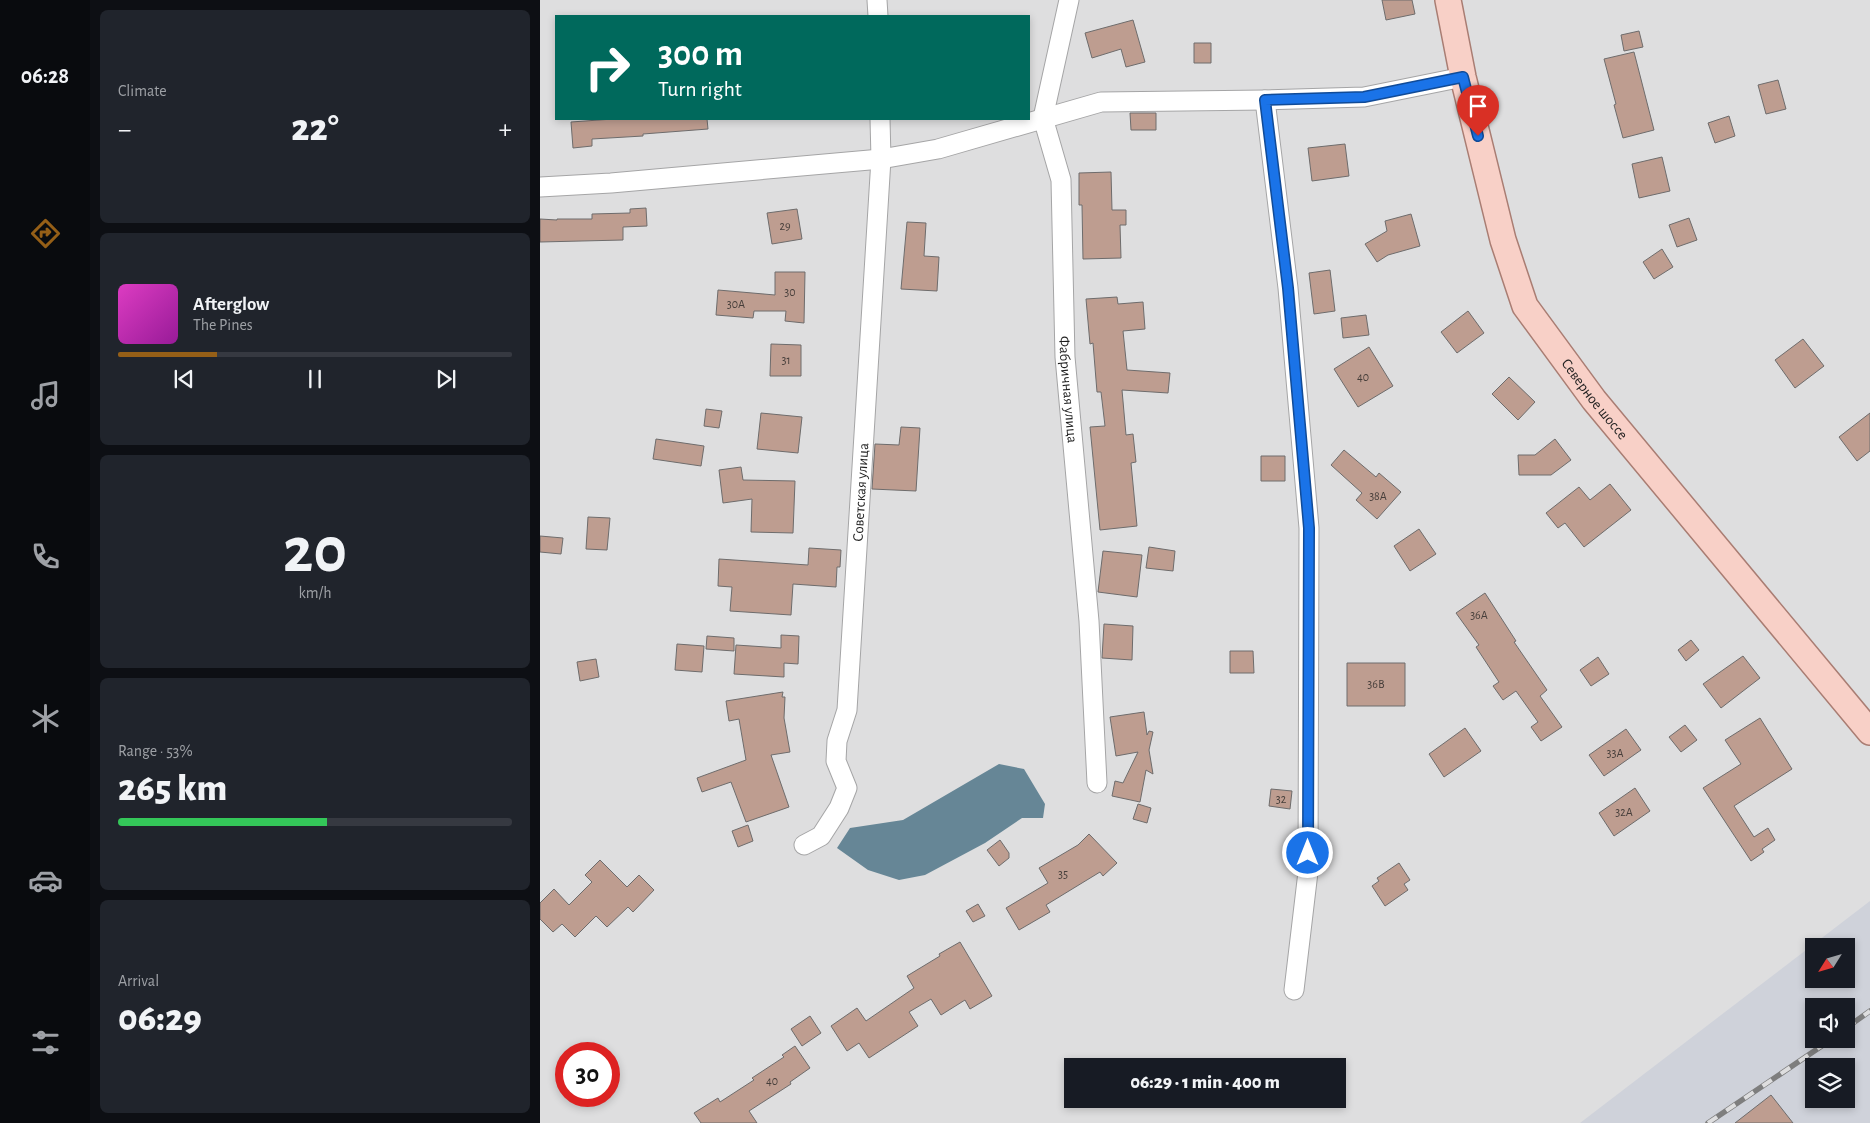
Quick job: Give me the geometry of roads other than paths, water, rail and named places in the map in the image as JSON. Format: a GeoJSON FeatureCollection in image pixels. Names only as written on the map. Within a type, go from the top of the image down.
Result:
{"type":"FeatureCollection","features":[{"type":"Feature","properties":{"kind":"main road","name":"Северное шоссе"},"geometry":{"type":"LineString","coordinates":[[1448,0],[1463,77],[1504,240],[1525,306],[1594,400],[1870,732]]}},
{"type":"Feature","properties":{"kind":"street"},"geometry":{"type":"LineString","coordinates":[[877,0],[878,15]]}},
{"type":"Feature","properties":{"kind":"street","name":"Фабричная улица"},"geometry":{"type":"LineString","coordinates":[[1068,0],[1043,118],[1061,180],[1065,357],[1089,621],[1097,783]]}},
{"type":"Feature","properties":{"kind":"street"},"geometry":{"type":"LineString","coordinates":[[540,187],[611,183],[882,159],[938,149],[1101,102],[1364,97],[1463,77]]}},
{"type":"Feature","properties":{"kind":"street"},"geometry":{"type":"LineString","coordinates":[[1265,100],[1288,288],[1309,528],[1308,872],[1294,990]]}},
{"type":"Feature","properties":{"kind":"street","name":"Советская улица"},"geometry":{"type":"LineString","coordinates":[[804,845],[821,836],[839,808],[847,788],[836,761],[837,741],[847,710],[882,159],[880,120]]}},
{"type":"Feature","properties":{"kind":"water"},"geometry":{"type":"Polygon","coordinates":[[[999,764],[1024,769],[1045,804],[1043,818],[1022,818],[985,843],[925,875],[899,880],[868,870],[837,848],[850,828],[903,820],[999,764]]]}},
{"type":"Feature","properties":{"kind":"railway"},"geometry":{"type":"LineString","coordinates":[[1855,1022],[1870,1011]]}},
{"type":"Feature","properties":{"kind":"railway"},"geometry":{"type":"LineString","coordinates":[[1708,1123],[1819,1048]]}}]}
